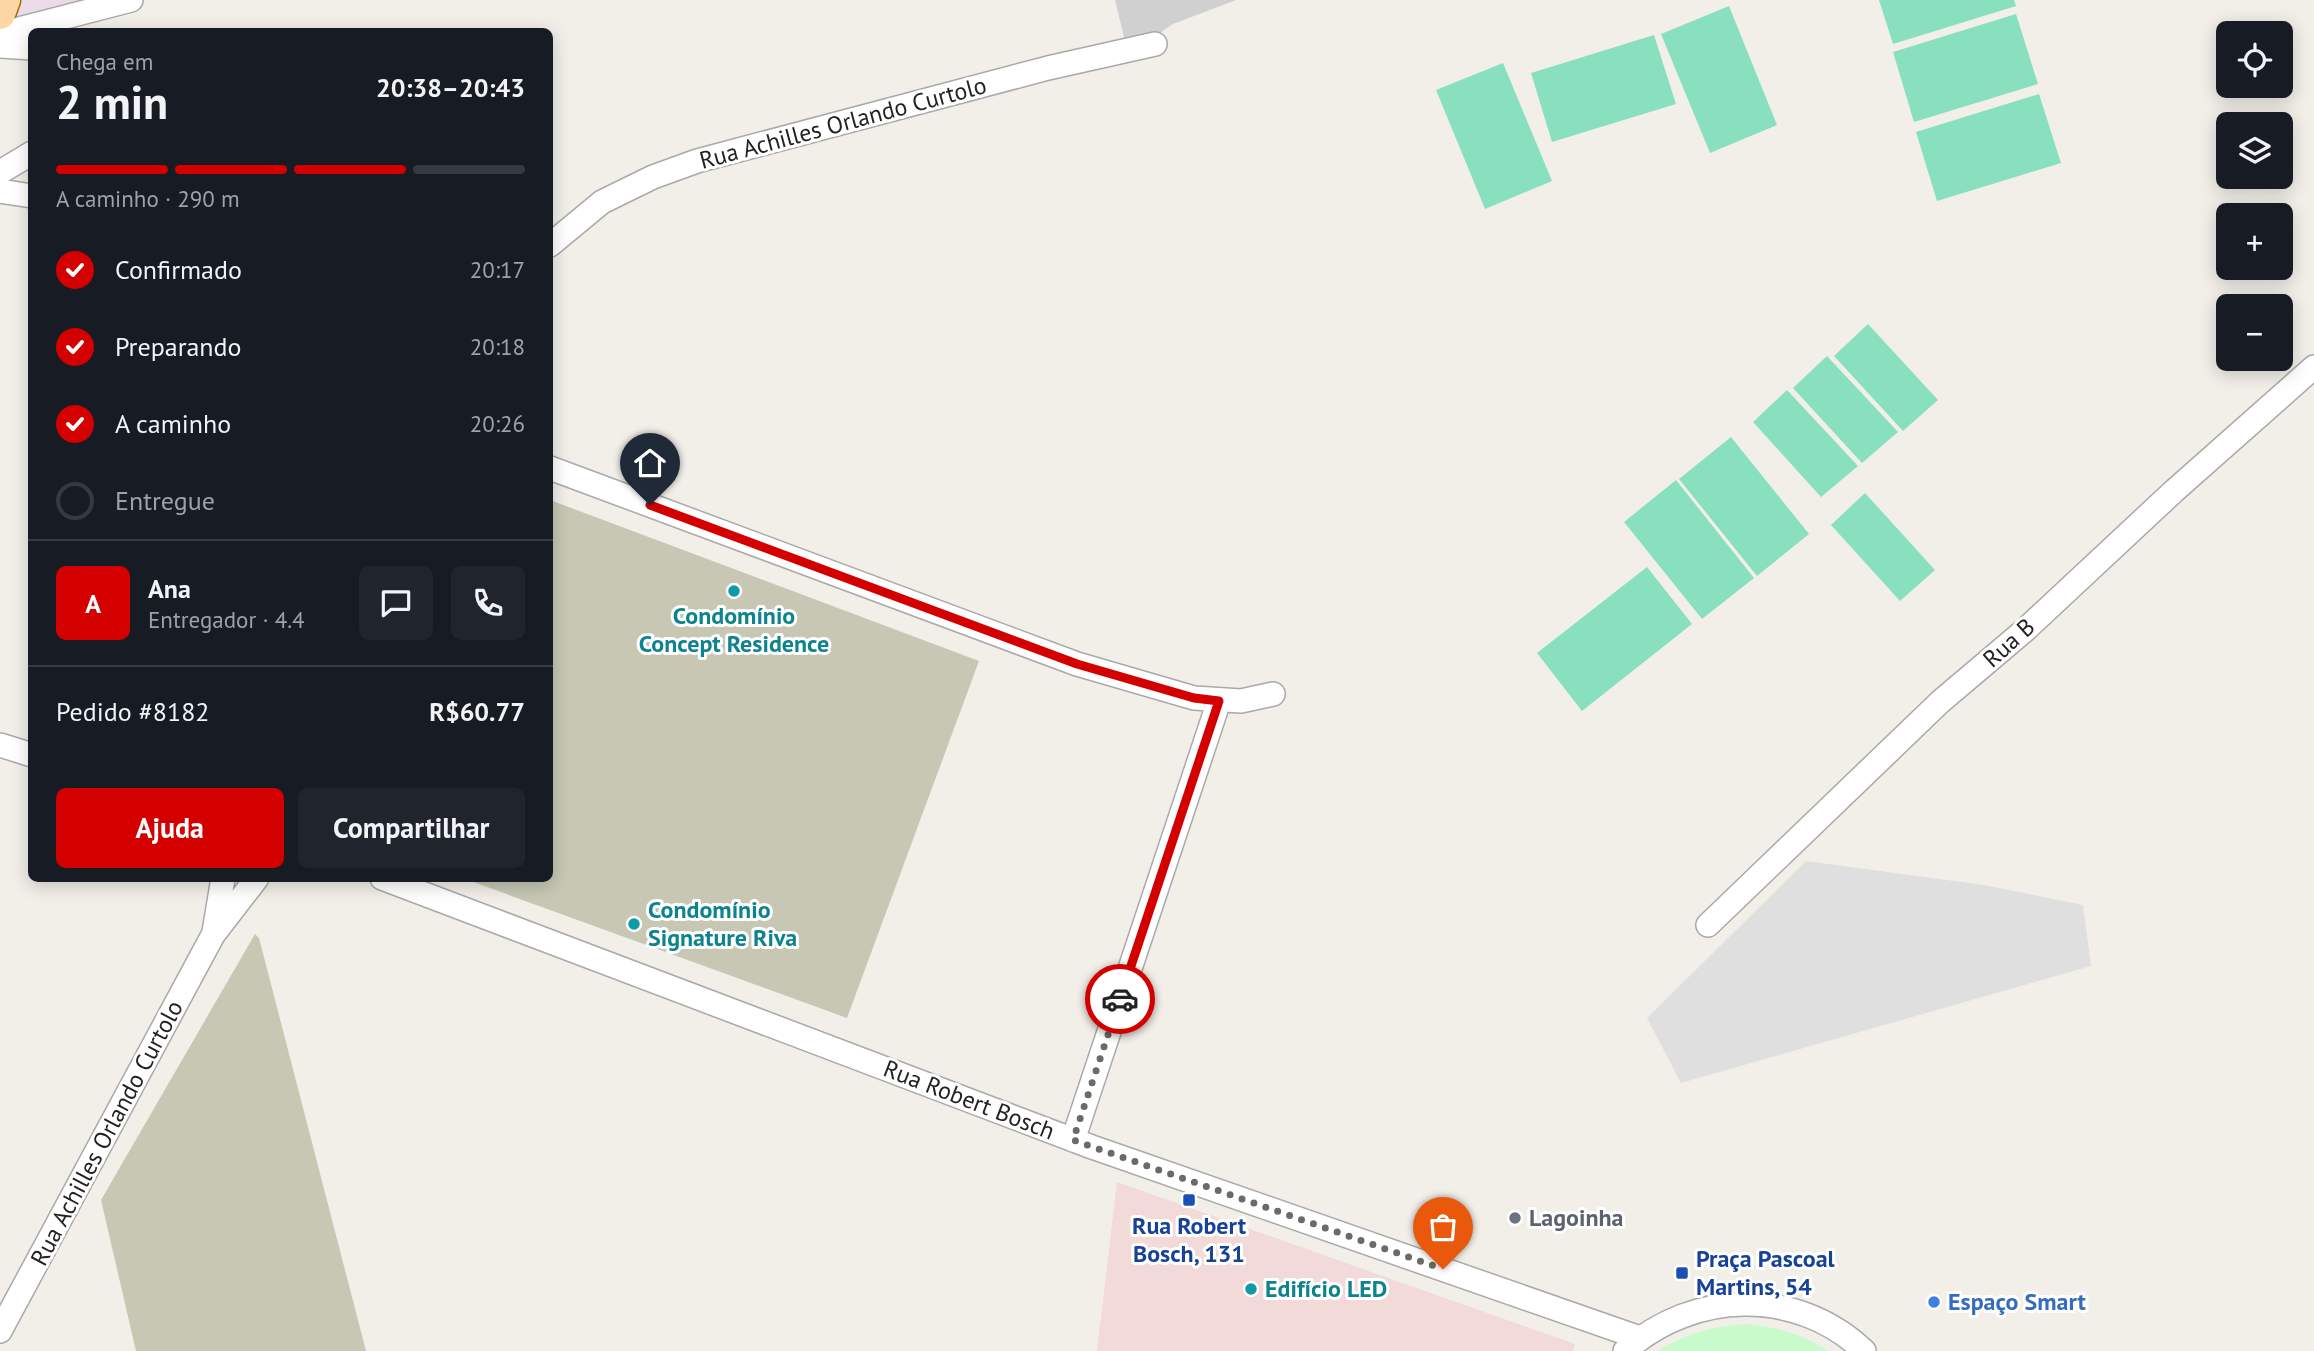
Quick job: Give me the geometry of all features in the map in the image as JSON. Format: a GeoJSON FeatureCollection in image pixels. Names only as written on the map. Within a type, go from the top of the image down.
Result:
{"type":"FeatureCollection","features":[{"type":"Feature","properties":{"kind":"main road"},"geometry":{"type":"LineString","coordinates":[[0,14],[5,0]]}},
{"type":"Feature","properties":{"kind":"street"},"geometry":{"type":"LineString","coordinates":[[0,34],[131,0]]}},
{"type":"Feature","properties":{"kind":"street"},"geometry":{"type":"LineString","coordinates":[[82,28],[107,6]]}},
{"type":"Feature","properties":{"kind":"street","name":"Rua Achilles Orlando Curtolo"},"geometry":{"type":"LineString","coordinates":[[553,243],[602,202],[653,177],[697,161],[1048,68],[1155,44]]}},
{"type":"Feature","properties":{"kind":"street"},"geometry":{"type":"LineString","coordinates":[[0,46],[28,48]]}},
{"type":"Feature","properties":{"kind":"street"},"geometry":{"type":"LineString","coordinates":[[0,172],[28,155]]}},
{"type":"Feature","properties":{"kind":"street"},"geometry":{"type":"LineString","coordinates":[[0,191],[28,196]]}},
{"type":"Feature","properties":{"kind":"street","name":"Rua B"},"geometry":{"type":"LineString","coordinates":[[1708,925],[1940,702],[2025,630],[2174,491],[2314,366]]}},
{"type":"Feature","properties":{"kind":"street"},"geometry":{"type":"LineString","coordinates":[[553,469],[1077,664],[1194,698],[1241,701],[1273,694]]}},
{"type":"Feature","properties":{"kind":"street"},"geometry":{"type":"LineString","coordinates":[[1073,1140],[1219,701]]}},
{"type":"Feature","properties":{"kind":"street"},"geometry":{"type":"LineString","coordinates":[[0,745],[28,754]]}},
{"type":"Feature","properties":{"kind":"street","name":"Rua Achilles Orlando Curtolo"},"geometry":{"type":"LineString","coordinates":[[213,936],[222,882]]}},
{"type":"Feature","properties":{"kind":"street","name":"Rua Achilles Orlando Curtolo"},"geometry":{"type":"LineString","coordinates":[[0,1331],[213,936],[254,882]]}},
{"type":"Feature","properties":{"kind":"street","name":"Rua Robert Bosch"},"geometry":{"type":"LineString","coordinates":[[393,882],[1073,1140],[1633,1344]]}},
{"type":"Feature","properties":{"kind":"street"},"geometry":{"type":"LineString","coordinates":[[1633,1344],[1683,1314],[1731,1303],[1781,1306],[1827,1324],[1864,1351]]}},
{"type":"Feature","properties":{"kind":"shaded area"},"geometry":{"type":"Polygon","coordinates":[[[0,0],[90,0],[0,23],[0,0]]]}},
{"type":"Feature","properties":{"kind":"shaded area"},"geometry":{"type":"Polygon","coordinates":[[[1115,0],[1236,0],[1173,24],[1154,37],[1126,45],[1115,0]]]}},
{"type":"Feature","properties":{"kind":"shaded area"},"geometry":{"type":"Polygon","coordinates":[[[553,501],[979,661],[847,1018],[473,882],[553,882],[553,501]]]}},
{"type":"Feature","properties":{"kind":"shaded area"},"geometry":{"type":"Polygon","coordinates":[[[1806,861],[1984,885],[2083,905],[2091,966],[1681,1083],[1647,1018],[1806,861]]]}},
{"type":"Feature","properties":{"kind":"shaded area"},"geometry":{"type":"Polygon","coordinates":[[[255,934],[259,938],[366,1351],[136,1351],[101,1200],[255,934]]]}},
{"type":"Feature","properties":{"kind":"shaded area"},"geometry":{"type":"Polygon","coordinates":[[[1117,1182],[1575,1344],[1573,1351],[1097,1351],[1117,1182]]]}},
{"type":"Feature","properties":{"kind":"green space"},"geometry":{"type":"Polygon","coordinates":[[[1879,0],[2014,0],[2016,6],[1893,44],[1879,0]]]}},
{"type":"Feature","properties":{"kind":"green space"},"geometry":{"type":"Polygon","coordinates":[[[1729,6],[1777,125],[1710,153],[1661,34],[1729,6]]]}},
{"type":"Feature","properties":{"kind":"green space"},"geometry":{"type":"Polygon","coordinates":[[[2016,14],[2038,84],[1914,122],[1893,52],[2016,14]]]}},
{"type":"Feature","properties":{"kind":"green space"},"geometry":{"type":"Polygon","coordinates":[[[1654,35],[1676,104],[1552,142],[1531,73],[1654,35]]]}},
{"type":"Feature","properties":{"kind":"green space"},"geometry":{"type":"Polygon","coordinates":[[[1503,63],[1552,181],[1485,209],[1436,90],[1503,63]]]}},
{"type":"Feature","properties":{"kind":"green space"},"geometry":{"type":"Polygon","coordinates":[[[2039,94],[2061,163],[1937,201],[1916,132],[2039,94]]]}},
{"type":"Feature","properties":{"kind":"green space"},"geometry":{"type":"Polygon","coordinates":[[[1868,324],[1938,400],[1903,431],[1834,356],[1868,324]]]}},
{"type":"Feature","properties":{"kind":"green space"},"geometry":{"type":"Polygon","coordinates":[[[1827,356],[1898,432],[1862,463],[1793,388],[1827,356]]]}},
{"type":"Feature","properties":{"kind":"green space"},"geometry":{"type":"Polygon","coordinates":[[[1787,390],[1858,466],[1821,497],[1753,422],[1787,390]]]}},
{"type":"Feature","properties":{"kind":"green space"},"geometry":{"type":"Polygon","coordinates":[[[1731,437],[1809,534],[1757,576],[1679,479],[1731,437]]]}},
{"type":"Feature","properties":{"kind":"green space"},"geometry":{"type":"Polygon","coordinates":[[[1676,480],[1754,578],[1702,619],[1624,522],[1676,480]]]}},
{"type":"Feature","properties":{"kind":"green space"},"geometry":{"type":"Polygon","coordinates":[[[1865,493],[1935,570],[1900,601],[1831,525],[1865,493]]]}},
{"type":"Feature","properties":{"kind":"green space"},"geometry":{"type":"Polygon","coordinates":[[[1647,567],[1692,624],[1582,711],[1537,653],[1647,567]]]}},
{"type":"Feature","properties":{"kind":"green space"},"geometry":{"type":"Polygon","coordinates":[[[1746,1324],[1789,1332],[1828,1351],[1658,1351],[1700,1331],[1746,1324]]]}},
{"type":"Feature","properties":{"kind":"way so far"},"geometry":{"type":"LineString","coordinates":[[1120,999],[1073,1140],[1443,1269]]}},
{"type":"Feature","properties":{"kind":"place","name":"Condomínio Concept Residence"},"geometry":{"type":"Point","coordinates":[734,591]}},
{"type":"Feature","properties":{"kind":"place","name":"Condomínio Signature Riva"},"geometry":{"type":"Point","coordinates":[634,924]}},
{"type":"Feature","properties":{"kind":"place","name":"Rua Robert Bosch, 131"},"geometry":{"type":"Point","coordinates":[1189,1200]}},
{"type":"Feature","properties":{"kind":"place","name":"Lagoinha"},"geometry":{"type":"Point","coordinates":[1515,1218]}},
{"type":"Feature","properties":{"kind":"place","name":"Praça Pascoal Martins, 54"},"geometry":{"type":"Point","coordinates":[1682,1273]}},
{"type":"Feature","properties":{"kind":"place","name":"Edifício LED"},"geometry":{"type":"Point","coordinates":[1251,1289]}},
{"type":"Feature","properties":{"kind":"place","name":"Espaço Smart"},"geometry":{"type":"Point","coordinates":[1934,1302]}},
{"type":"Feature","properties":{"kind":"route"},"geometry":{"type":"LineString","coordinates":[[650,505],[1077,664],[1194,698],[1219,701],[1120,999]]}}]}
